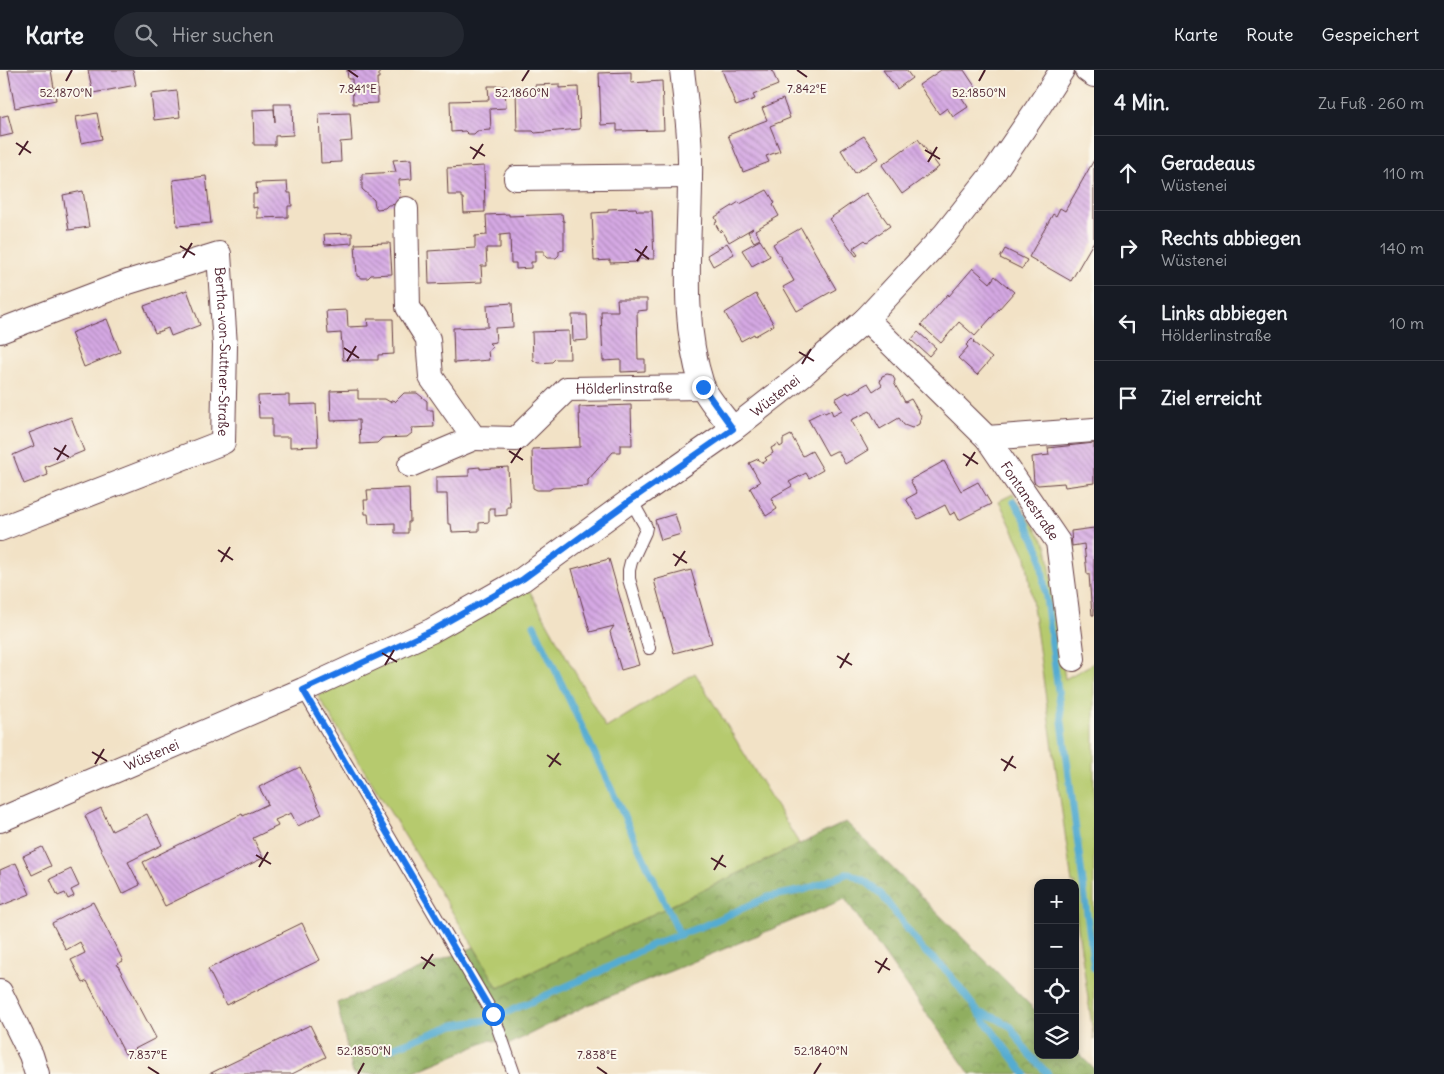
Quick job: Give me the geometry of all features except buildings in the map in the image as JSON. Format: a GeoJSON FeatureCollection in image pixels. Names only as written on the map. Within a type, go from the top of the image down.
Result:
{"type":"FeatureCollection","features":[{"type":"Feature","properties":{"kind":"street"},"geometry":{"type":"LineString","coordinates":[[682,70],[687,111],[690,176],[687,270],[690,332],[703,387],[733,429]]}},
{"type":"Feature","properties":{"kind":"street","name":"Wüstenei"},"geometry":{"type":"LineString","coordinates":[[0,820],[303,690],[431,631],[523,579],[631,500],[733,429],[803,374],[866,319],[944,234],[994,172],[1062,70]]}},
{"type":"Feature","properties":{"kind":"street"},"geometry":{"type":"LineString","coordinates":[[1087,70],[1094,75]]}},
{"type":"Feature","properties":{"kind":"street"},"geometry":{"type":"LineString","coordinates":[[516,178],[690,176]]}},
{"type":"Feature","properties":{"kind":"street"},"geometry":{"type":"LineString","coordinates":[[406,209],[408,307],[428,339],[431,377],[474,438]]}},
{"type":"Feature","properties":{"kind":"street","name":"Bertha-von-Suttner-Straße"},"geometry":{"type":"LineString","coordinates":[[0,331],[128,282],[220,254],[225,346],[223,442],[0,529]]}},
{"type":"Feature","properties":{"kind":"street","name":"Fontanestraße"},"geometry":{"type":"LineString","coordinates":[[866,319],[987,438],[1058,542],[1073,659]]}},
{"type":"Feature","properties":{"kind":"street","name":"Hölderlinstraße"},"geometry":{"type":"LineString","coordinates":[[410,465],[474,438],[516,439],[567,389],[703,387]]}},
{"type":"Feature","properties":{"kind":"street"},"geometry":{"type":"LineString","coordinates":[[987,438],[1094,430]]}},
{"type":"Feature","properties":{"kind":"street"},"geometry":{"type":"LineString","coordinates":[[0,992],[31,1055],[37,1074]]}},
{"type":"Feature","properties":{"kind":"lane"},"geometry":{"type":"LineString","coordinates":[[631,500],[646,527],[646,532],[629,570],[649,648]]}},
{"type":"Feature","properties":{"kind":"lane"},"geometry":{"type":"LineString","coordinates":[[303,690],[495,1017],[514,1074]]}},
{"type":"Feature","properties":{"kind":"green space"},"geometry":{"type":"Polygon","coordinates":[[[1013,494],[1047,546],[1065,679],[1094,663],[1094,1040],[1079,936],[1079,879],[1071,879],[1026,557],[999,501],[1013,494]]]}},
{"type":"Feature","properties":{"kind":"green space"},"geometry":{"type":"Polygon","coordinates":[[[528,588],[606,728],[695,673],[800,845],[498,988],[318,696],[528,588]]]}},
{"type":"Feature","properties":{"kind":"green space"},"geometry":{"type":"Polygon","coordinates":[[[846,822],[1034,1009],[1034,1059],[1079,1059],[1079,1054],[1094,1069],[1094,1074],[970,1074],[845,899],[586,1006],[508,1045],[491,1040],[410,1074],[353,1074],[337,1003],[474,947],[498,988],[846,822]]]}},
{"type":"Feature","properties":{"kind":"waterway"},"geometry":{"type":"LineString","coordinates":[[1014,502],[1040,552],[1094,968]]}},
{"type":"Feature","properties":{"kind":"waterway"},"geometry":{"type":"LineString","coordinates":[[534,625],[680,935]]}},
{"type":"Feature","properties":{"kind":"waterway"},"geometry":{"type":"LineString","coordinates":[[387,1050],[454,1025],[486,1020],[501,1015],[599,972],[651,945],[703,926],[768,897],[804,890],[849,873],[865,881],[881,894],[923,950],[947,971],[1025,1074]]}},
{"type":"Feature","properties":{"kind":"waterway"},"geometry":{"type":"LineString","coordinates":[[978,1012],[996,1018],[1011,1027],[1027,1052],[1048,1074]]}},
{"type":"Feature","properties":{"kind":"route"},"geometry":{"type":"LineString","coordinates":[[493,1014],[303,690],[431,631],[523,579],[631,500],[733,429],[703,387]]}}]}
